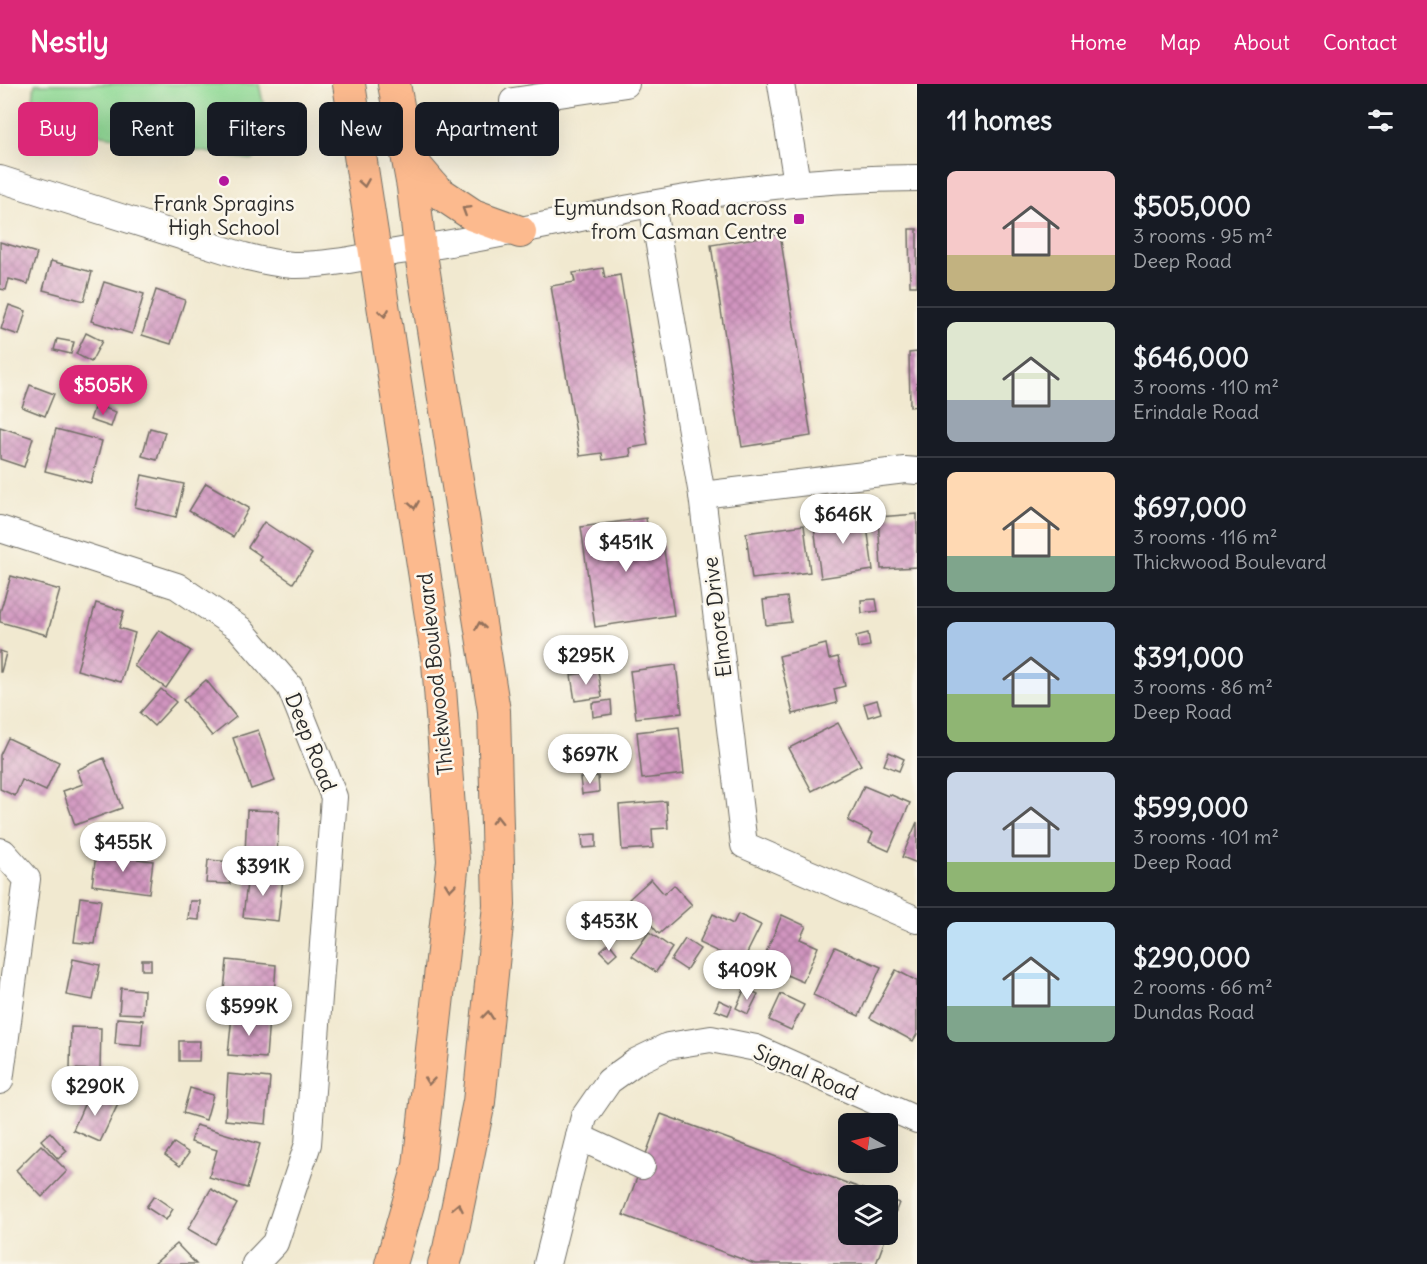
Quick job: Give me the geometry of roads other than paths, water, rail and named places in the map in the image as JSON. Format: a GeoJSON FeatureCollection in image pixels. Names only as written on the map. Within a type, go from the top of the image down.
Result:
{"type":"FeatureCollection","features":[{"type":"Feature","properties":{"kind":"main road","name":"Thickwood Boulevard"},"geometry":{"type":"LineString","coordinates":[[349,84],[438,663],[453,861],[419,1166],[391,1264]]}},
{"type":"Feature","properties":{"kind":"main road"},"geometry":{"type":"LineString","coordinates":[[394,84],[408,157],[420,248],[494,711],[499,905],[479,1102],[444,1264]]}},
{"type":"Feature","properties":{"kind":"main road"},"geometry":{"type":"LineString","coordinates":[[408,157],[437,191],[465,210],[520,232]]}},
{"type":"Feature","properties":{"kind":"street"},"geometry":{"type":"LineString","coordinates":[[513,101],[626,84]]}},
{"type":"Feature","properties":{"kind":"street"},"geometry":{"type":"LineString","coordinates":[[781,84],[797,183]]}},
{"type":"Feature","properties":{"kind":"street"},"geometry":{"type":"LineString","coordinates":[[0,179],[244,256],[296,266],[520,232],[652,204],[797,183],[917,178]]}},
{"type":"Feature","properties":{"kind":"street","name":"Elmore Drive"},"geometry":{"type":"LineString","coordinates":[[652,204],[702,495],[744,845],[917,920]]}},
{"type":"Feature","properties":{"kind":"street"},"geometry":{"type":"LineString","coordinates":[[702,495],[905,470],[917,471]]}},
{"type":"Feature","properties":{"kind":"street","name":"Deep Road"},"geometry":{"type":"LineString","coordinates":[[0,529],[177,586],[240,629],[291,687],[334,797],[308,1144],[274,1243],[255,1264]]}},
{"type":"Feature","properties":{"kind":"street"},"geometry":{"type":"LineString","coordinates":[[0,852],[3,852],[27,879],[0,1081]]}},
{"type":"Feature","properties":{"kind":"street","name":"Signal Road"},"geometry":{"type":"LineString","coordinates":[[547,1264],[584,1117],[609,1081],[637,1061],[668,1046],[711,1040],[756,1048],[917,1120]]}},
{"type":"Feature","properties":{"kind":"street"},"geometry":{"type":"LineString","coordinates":[[579,1137],[642,1166]]}},
{"type":"Feature","properties":{"kind":"place","name":"Frank Spragins High School"},"geometry":{"type":"Point","coordinates":[224,181]}},
{"type":"Feature","properties":{"kind":"place","name":"Eymundson Road across from Casman Centre"},"geometry":{"type":"Point","coordinates":[799,219]}}]}
